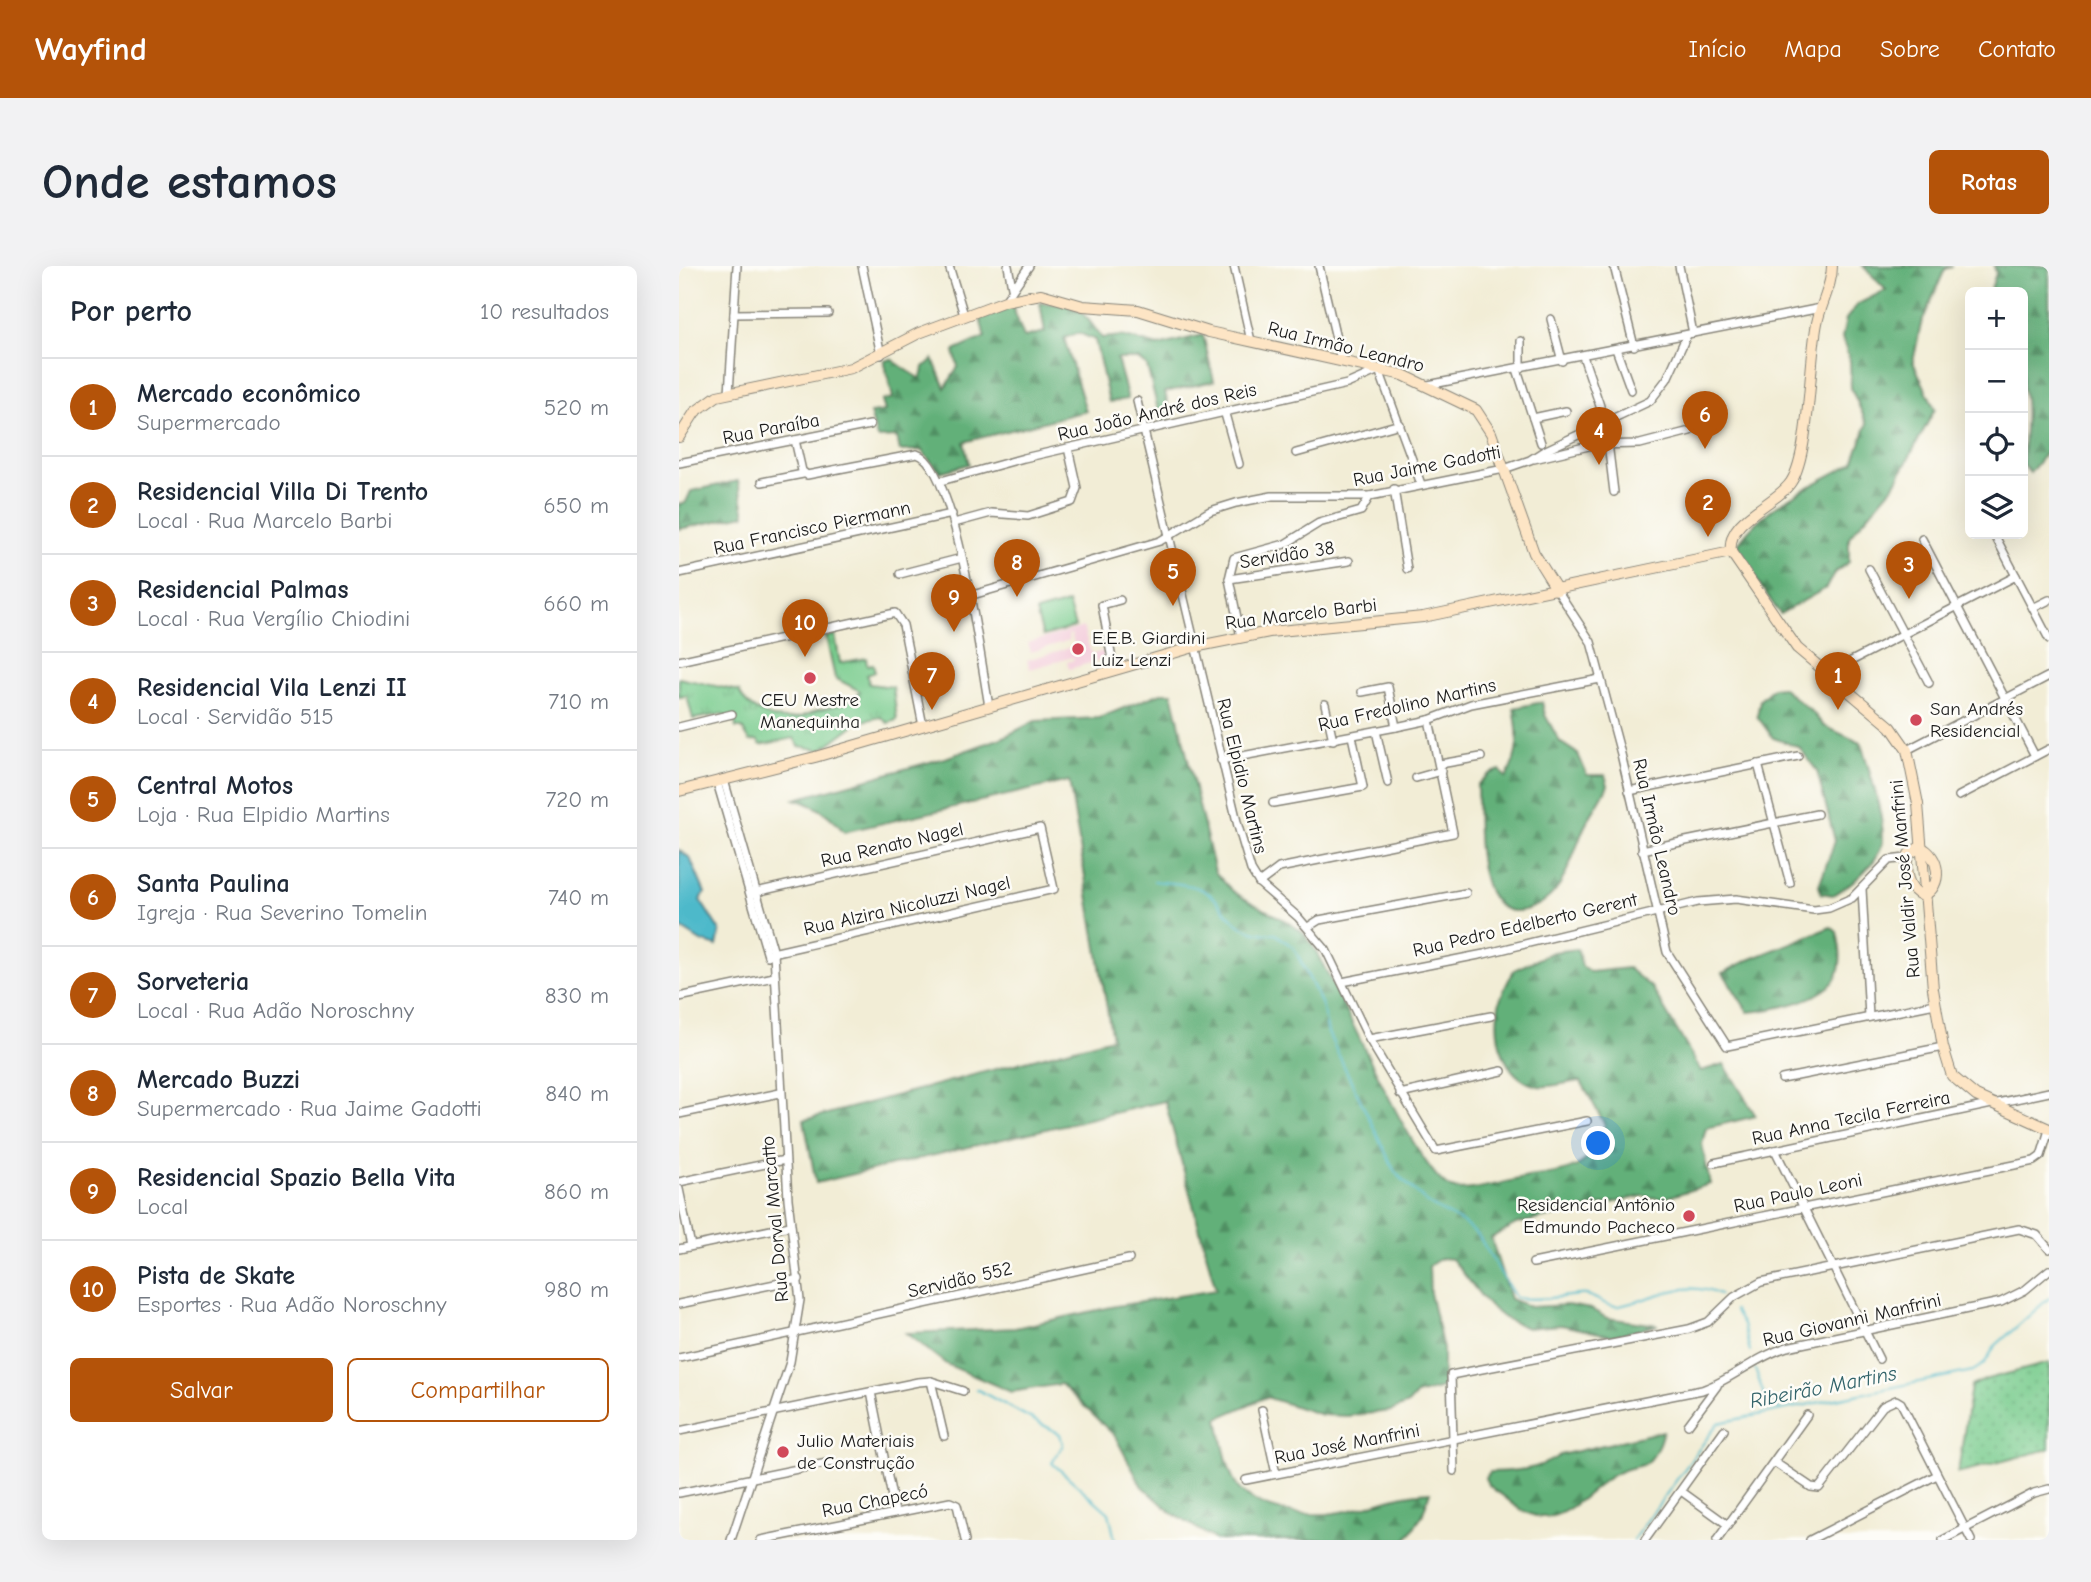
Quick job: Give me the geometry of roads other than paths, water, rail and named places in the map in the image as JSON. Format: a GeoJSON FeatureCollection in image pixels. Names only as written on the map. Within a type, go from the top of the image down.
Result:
{"type":"FeatureCollection","features":[{"type":"Feature","properties":{"kind":"street"},"geometry":{"type":"LineString","coordinates":[[729,393],[737,266]]}},
{"type":"Feature","properties":{"kind":"street"},"geometry":{"type":"LineString","coordinates":[[862,266],[881,355]]}},
{"type":"Feature","properties":{"kind":"street"},"geometry":{"type":"LineString","coordinates":[[949,266],[964,314]]}},
{"type":"Feature","properties":{"kind":"street"},"geometry":{"type":"LineString","coordinates":[[1008,266],[1012,287]]}},
{"type":"Feature","properties":{"kind":"street"},"geometry":{"type":"LineString","coordinates":[[1005,301],[1028,266]]}},
{"type":"Feature","properties":{"kind":"street"},"geometry":{"type":"LineString","coordinates":[[1234,266],[1251,341]]}},
{"type":"Feature","properties":{"kind":"street"},"geometry":{"type":"LineString","coordinates":[[1319,266],[1341,360]]}},
{"type":"Feature","properties":{"kind":"street"},"geometry":{"type":"LineString","coordinates":[[1613,266],[1634,346]]}},
{"type":"Feature","properties":{"kind":"street"},"geometry":{"type":"LineString","coordinates":[[1679,266],[1690,334]]}},
{"type":"Feature","properties":{"kind":"street"},"geometry":{"type":"LineString","coordinates":[[1731,552],[1730,543],[1740,526],[1781,495],[1798,466],[1815,335],[1832,278],[1832,266]]}},
{"type":"Feature","properties":{"kind":"street","name":"Rua Irmão Leandro"},"geometry":{"type":"LineString","coordinates":[[679,436],[704,403],[729,393],[828,374],[881,355],[904,341],[964,314],[1032,295],[1051,296],[1083,306],[1159,314],[1209,332],[1341,360],[1428,385],[1481,415],[1535,553],[1591,642],[1667,952],[1727,1046],[1869,1017]]}},
{"type":"Feature","properties":{"kind":"street"},"geometry":{"type":"LineString","coordinates":[[1428,385],[1562,361],[1821,308]]}},
{"type":"Feature","properties":{"kind":"street"},"geometry":{"type":"LineString","coordinates":[[734,314],[828,313]]}},
{"type":"Feature","properties":{"kind":"street"},"geometry":{"type":"LineString","coordinates":[[1551,319],[1562,361]]}},
{"type":"Feature","properties":{"kind":"street","name":"Rua Jaime Gadotti"},"geometry":{"type":"LineString","coordinates":[[969,596],[1168,537],[1210,511],[1254,498],[1370,496],[1394,489],[1504,469],[1530,460],[1650,401],[1667,379],[1690,334]]}},
{"type":"Feature","properties":{"kind":"street"},"geometry":{"type":"LineString","coordinates":[[1521,341],[1519,369],[1541,443]]}},
{"type":"Feature","properties":{"kind":"street"},"geometry":{"type":"LineString","coordinates":[[1616,349],[1631,390]]}},
{"type":"Feature","properties":{"kind":"street"},"geometry":{"type":"LineString","coordinates":[[1583,356],[1600,406]]}},
{"type":"Feature","properties":{"kind":"street"},"geometry":{"type":"LineString","coordinates":[[1378,370],[1421,484]]}},
{"type":"Feature","properties":{"kind":"street","name":"Rua João André dos Reis"},"geometry":{"type":"LineString","coordinates":[[941,481],[1068,448],[1347,384],[1378,370]]}},
{"type":"Feature","properties":{"kind":"street","name":"Rua Elpidio Martins"},"geometry":{"type":"LineString","coordinates":[[1137,401],[1221,760],[1245,854],[1259,883],[1308,927],[1326,950],[1369,1039],[1436,1151],[1587,1121]]}},
{"type":"Feature","properties":{"kind":"street"},"geometry":{"type":"LineString","coordinates":[[1533,418],[1566,411]]}},
{"type":"Feature","properties":{"kind":"street"},"geometry":{"type":"LineString","coordinates":[[1225,414],[1239,464]]}},
{"type":"Feature","properties":{"kind":"street"},"geometry":{"type":"LineString","coordinates":[[1296,453],[1400,424]]}},
{"type":"Feature","properties":{"kind":"street","name":"Rua Paraíba"},"geometry":{"type":"LineString","coordinates":[[679,463],[870,425]]}},
{"type":"Feature","properties":{"kind":"street"},"geometry":{"type":"LineString","coordinates":[[1530,460],[1608,443],[1640,444],[1690,431]]}},
{"type":"Feature","properties":{"kind":"street"},"geometry":{"type":"LineString","coordinates":[[795,440],[803,474]]}},
{"type":"Feature","properties":{"kind":"street"},"geometry":{"type":"LineString","coordinates":[[1608,443],[1614,492]]}},
{"type":"Feature","properties":{"kind":"street"},"geometry":{"type":"LineString","coordinates":[[954,523],[991,513],[1028,516],[1072,502],[1077,488],[1068,448]]}},
{"type":"Feature","properties":{"kind":"street"},"geometry":{"type":"LineString","coordinates":[[762,482],[917,454],[929,462],[941,481],[954,523],[989,706]]}},
{"type":"Feature","properties":{"kind":"street"},"geometry":{"type":"LineString","coordinates":[[1394,489],[1407,569]]}},
{"type":"Feature","properties":{"kind":"street"},"geometry":{"type":"LineString","coordinates":[[1241,637],[1229,579],[1231,563],[1239,555],[1285,544],[1319,523],[1361,511],[1370,496]]}},
{"type":"Feature","properties":{"kind":"street","name":"Rua Francisco Piermann"},"geometry":{"type":"LineString","coordinates":[[679,573],[951,514]]}},
{"type":"Feature","properties":{"kind":"street"},"geometry":{"type":"LineString","coordinates":[[1922,538],[2035,756]]}},
{"type":"Feature","properties":{"kind":"street"},"geometry":{"type":"LineString","coordinates":[[1997,539],[2049,639]]}},
{"type":"Feature","properties":{"kind":"street","name":"Rua Marcelo Barbi"},"geometry":{"type":"LineString","coordinates":[[679,791],[923,726],[1193,647],[1241,637],[1423,617],[1731,552]]}},
{"type":"Feature","properties":{"kind":"street","name":"Rua Valdir José Manfrini"},"geometry":{"type":"LineString","coordinates":[[1731,552],[1785,633],[1825,674],[1891,727],[1907,750],[1914,774],[1923,896],[1935,1004],[1952,1076],[1962,1087],[2049,1130]]}},
{"type":"Feature","properties":{"kind":"street"},"geometry":{"type":"LineString","coordinates":[[900,574],[962,558]]}},
{"type":"Feature","properties":{"kind":"street","name":"Servidão 38"},"geometry":{"type":"LineString","coordinates":[[1229,579],[1349,561]]}},
{"type":"Feature","properties":{"kind":"street"},"geometry":{"type":"LineString","coordinates":[[1870,569],[1929,683]]}},
{"type":"Feature","properties":{"kind":"street"},"geometry":{"type":"LineString","coordinates":[[1825,674],[2016,576]]}},
{"type":"Feature","properties":{"kind":"street"},"geometry":{"type":"LineString","coordinates":[[1114,670],[1102,605],[1120,600]]}},
{"type":"Feature","properties":{"kind":"street"},"geometry":{"type":"LineString","coordinates":[[2033,608],[2049,600]]}},
{"type":"Feature","properties":{"kind":"street"},"geometry":{"type":"LineString","coordinates":[[679,661],[895,613],[903,625],[923,726]]}},
{"type":"Feature","properties":{"kind":"street"},"geometry":{"type":"LineString","coordinates":[[1907,750],[2049,676]]}},
{"type":"Feature","properties":{"kind":"street","name":"Rua Fredolino Martins"},"geometry":{"type":"LineString","coordinates":[[1221,760],[1429,720],[1471,704],[1600,679]]}},
{"type":"Feature","properties":{"kind":"street"},"geometry":{"type":"LineString","coordinates":[[1362,692],[1388,687],[1396,727]]}},
{"type":"Feature","properties":{"kind":"street"},"geometry":{"type":"LineString","coordinates":[[1325,705],[1333,740]]}},
{"type":"Feature","properties":{"kind":"street"},"geometry":{"type":"LineString","coordinates":[[679,727],[732,714]]}},
{"type":"Feature","properties":{"kind":"street"},"geometry":{"type":"LineString","coordinates":[[1259,883],[1279,868],[1453,832],[1429,720]]}},
{"type":"Feature","properties":{"kind":"street"},"geometry":{"type":"LineString","coordinates":[[1376,731],[1388,783]]}},
{"type":"Feature","properties":{"kind":"street"},"geometry":{"type":"LineString","coordinates":[[1273,803],[1363,787],[1352,736]]}},
{"type":"Feature","properties":{"kind":"street"},"geometry":{"type":"LineString","coordinates":[[1959,796],[2049,749]]}},
{"type":"Feature","properties":{"kind":"street"},"geometry":{"type":"LineString","coordinates":[[1629,791],[1798,756]]}},
{"type":"Feature","properties":{"kind":"street"},"geometry":{"type":"LineString","coordinates":[[1416,778],[1481,757]]}},
{"type":"Feature","properties":{"kind":"street"},"geometry":{"type":"LineString","coordinates":[[1758,764],[1790,883]]}},
{"type":"Feature","properties":{"kind":"street","name":"Rua Dorval Marcatto"},"geometry":{"type":"LineString","coordinates":[[720,781],[771,953],[790,1226],[799,1279],[797,1332],[774,1412],[731,1540]]}},
{"type":"Feature","properties":{"kind":"street"},"geometry":{"type":"LineString","coordinates":[[1642,850],[1817,814]]}},
{"type":"Feature","properties":{"kind":"street","name":"Rua Renato Nagel"},"geometry":{"type":"LineString","coordinates":[[754,892],[1040,828]]}},
{"type":"Feature","properties":{"kind":"street","name":"Rua Alzira Nicoluzzi Nagel"},"geometry":{"type":"LineString","coordinates":[[771,953],[1053,889],[1040,828]]}},
{"type":"Feature","properties":{"kind":"street"},"geometry":{"type":"LineString","coordinates":[[1920,847],[1932,855],[1938,876],[1932,890],[1923,896],[1911,886],[1906,858],[1920,847]]}},
{"type":"Feature","properties":{"kind":"street","name":"Rua Pedro Edelberto Gerent"},"geometry":{"type":"LineString","coordinates":[[1342,982],[1484,954],[1698,902],[1736,899],[1814,910],[1840,904],[1862,889],[1889,860],[1906,858]]}},
{"type":"Feature","properties":{"kind":"street"},"geometry":{"type":"LineString","coordinates":[[1862,889],[1869,1017],[1935,1004]]}},
{"type":"Feature","properties":{"kind":"street"},"geometry":{"type":"LineString","coordinates":[[1308,927],[1319,920],[1466,893]]}},
{"type":"Feature","properties":{"kind":"street"},"geometry":{"type":"LineString","coordinates":[[679,997],[773,973]]}},
{"type":"Feature","properties":{"kind":"street"},"geometry":{"type":"LineString","coordinates":[[1369,1039],[1491,1016]]}},
{"type":"Feature","properties":{"kind":"street"},"geometry":{"type":"LineString","coordinates":[[1782,1079],[1943,1047]]}},
{"type":"Feature","properties":{"kind":"street"},"geometry":{"type":"LineString","coordinates":[[1400,1094],[1501,1071]]}},
{"type":"Feature","properties":{"kind":"street"},"geometry":{"type":"LineString","coordinates":[[679,1114],[780,1093]]}},
{"type":"Feature","properties":{"kind":"street","name":"Rua Anna Tecila Ferreira"},"geometry":{"type":"LineString","coordinates":[[1714,1163],[2049,1093]]}},
{"type":"Feature","properties":{"kind":"street","name":"Rua Paulo Leoni"},"geometry":{"type":"LineString","coordinates":[[1533,1263],[2034,1161],[2041,1156],[2049,1130]]}},
{"type":"Feature","properties":{"kind":"street"},"geometry":{"type":"LineString","coordinates":[[1775,1150],[1879,1359]]}},
{"type":"Feature","properties":{"kind":"street"},"geometry":{"type":"LineString","coordinates":[[679,1182],[785,1160]]}},
{"type":"Feature","properties":{"kind":"street"},"geometry":{"type":"LineString","coordinates":[[679,1189],[691,1246]]}},
{"type":"Feature","properties":{"kind":"street"},"geometry":{"type":"LineString","coordinates":[[679,1249],[790,1226]]}},
{"type":"Feature","properties":{"kind":"street"},"geometry":{"type":"LineString","coordinates":[[1454,1471],[1451,1375],[1689,1329],[1708,1322],[1749,1287],[1772,1278],[1831,1265],[2019,1228],[2037,1234],[2049,1249]]}},
{"type":"Feature","properties":{"kind":"street","name":"Servidão 552"},"geometry":{"type":"LineString","coordinates":[[679,1357],[1129,1258]]}},
{"type":"Feature","properties":{"kind":"street","name":"Rua Giovanni Manfrini"},"geometry":{"type":"LineString","coordinates":[[1454,1438],[1686,1394],[1723,1381],[1745,1365],[1775,1351],[2001,1302],[2025,1290],[2049,1270]]}},
{"type":"Feature","properties":{"kind":"street"},"geometry":{"type":"LineString","coordinates":[[679,1304],[799,1279]]}},
{"type":"Feature","properties":{"kind":"street"},"geometry":{"type":"LineString","coordinates":[[679,1431],[931,1381],[963,1391]]}},
{"type":"Feature","properties":{"kind":"street"},"geometry":{"type":"LineString","coordinates":[[931,1381],[944,1436]]}},
{"type":"Feature","properties":{"kind":"street"},"geometry":{"type":"LineString","coordinates":[[1688,1424],[1703,1402],[1723,1381]]}},
{"type":"Feature","properties":{"kind":"street"},"geometry":{"type":"LineString","coordinates":[[871,1392],[895,1512]]}},
{"type":"Feature","properties":{"kind":"street"},"geometry":{"type":"LineString","coordinates":[[1774,1462],[1811,1487],[1819,1488],[1883,1406],[1892,1400],[1901,1403],[1971,1540]]}},
{"type":"Feature","properties":{"kind":"street"},"geometry":{"type":"LineString","coordinates":[[1262,1410],[1276,1474]]}},
{"type":"Feature","properties":{"kind":"street"},"geometry":{"type":"LineString","coordinates":[[1717,1540],[1807,1415]]}},
{"type":"Feature","properties":{"kind":"street"},"geometry":{"type":"LineString","coordinates":[[1645,1540],[1724,1430]]}},
{"type":"Feature","properties":{"kind":"street","name":"Rua José Manfrini"},"geometry":{"type":"LineString","coordinates":[[1246,1480],[1454,1438]]}},
{"type":"Feature","properties":{"kind":"street"},"geometry":{"type":"LineString","coordinates":[[679,1493],[832,1462]]}},
{"type":"Feature","properties":{"kind":"street"},"geometry":{"type":"LineString","coordinates":[[1810,1540],[1937,1475]]}},
{"type":"Feature","properties":{"kind":"street"},"geometry":{"type":"LineString","coordinates":[[1943,1540],[2034,1493],[2049,1489]]}},
{"type":"Feature","properties":{"kind":"street"},"geometry":{"type":"LineString","coordinates":[[1681,1491],[1728,1525]]}},
{"type":"Feature","properties":{"kind":"street","name":"Rua Chapecó"},"geometry":{"type":"LineString","coordinates":[[761,1540],[954,1502],[965,1540]]}},
{"type":"Feature","properties":{"kind":"water"},"geometry":{"type":"Polygon","coordinates":[[[679,850],[690,858],[705,893],[700,900],[720,931],[717,946],[701,941],[679,927],[679,850]]]}},
{"type":"Feature","properties":{"kind":"waterway"},"geometry":{"type":"LineString","coordinates":[[1154,881],[1182,884],[1209,893],[1246,929],[1276,934],[1294,948],[1322,1005],[1328,1033],[1395,1172],[1427,1203],[1463,1223],[1478,1235],[1515,1297],[1536,1299],[1585,1295],[1609,1305],[1619,1306],[1681,1289],[1707,1290],[1720,1295]]}},
{"type":"Feature","properties":{"kind":"waterway","name":"Ribeirão Martins"},"geometry":{"type":"LineString","coordinates":[[1633,1540],[1718,1423],[1973,1371],[1984,1364],[1995,1346],[2049,1298]]}},
{"type":"Feature","properties":{"kind":"waterway"},"geometry":{"type":"LineString","coordinates":[[1734,1310],[1743,1325],[1750,1351]]}},
{"type":"Feature","properties":{"kind":"waterway"},"geometry":{"type":"LineString","coordinates":[[1755,1369],[1765,1398],[1781,1410]]}},
{"type":"Feature","properties":{"kind":"waterway","name":"Ribeirão Martins"},"geometry":{"type":"LineString","coordinates":[[976,1389],[1060,1434],[1063,1445],[1052,1463],[1109,1513],[1115,1540]]}},
{"type":"Feature","properties":{"kind":"place","name":"Santa Paulina"},"geometry":{"type":"Point","coordinates":[1705,449]}},
{"type":"Feature","properties":{"kind":"place","name":"Residencial Vila Lenzi II"},"geometry":{"type":"Point","coordinates":[1599,465]}},
{"type":"Feature","properties":{"kind":"place","name":"Residencial Villa Di Trento"},"geometry":{"type":"Point","coordinates":[1708,537]}},
{"type":"Feature","properties":{"kind":"place","name":"Mercado Buzzi"},"geometry":{"type":"Point","coordinates":[1017,597]}},
{"type":"Feature","properties":{"kind":"place","name":"Residencial Palmas"},"geometry":{"type":"Point","coordinates":[1909,599]}},
{"type":"Feature","properties":{"kind":"place","name":"Central Motos"},"geometry":{"type":"Point","coordinates":[1173,606]}},
{"type":"Feature","properties":{"kind":"place","name":"Residencial Spazio Bella Vita"},"geometry":{"type":"Point","coordinates":[954,632]}},
{"type":"Feature","properties":{"kind":"place","name":"E.E.B. Giardini Luiz Lenzi"},"geometry":{"type":"Point","coordinates":[1078,649]}},
{"type":"Feature","properties":{"kind":"place","name":"Pista de Skate"},"geometry":{"type":"Point","coordinates":[805,657]}},
{"type":"Feature","properties":{"kind":"place","name":"CEU Mestre Manequinha"},"geometry":{"type":"Point","coordinates":[810,678]}},
{"type":"Feature","properties":{"kind":"place","name":"Sorveteria"},"geometry":{"type":"Point","coordinates":[932,710]}},
{"type":"Feature","properties":{"kind":"place","name":"Mercado econômico"},"geometry":{"type":"Point","coordinates":[1838,710]}},
{"type":"Feature","properties":{"kind":"place","name":"San Andrés Residencial"},"geometry":{"type":"Point","coordinates":[1916,720]}},
{"type":"Feature","properties":{"kind":"place","name":"Residencial Antônio Edmundo Pacheco"},"geometry":{"type":"Point","coordinates":[1689,1216]}},
{"type":"Feature","properties":{"kind":"place","name":"Julio Materiais de Construção"},"geometry":{"type":"Point","coordinates":[783,1452]}}]}
